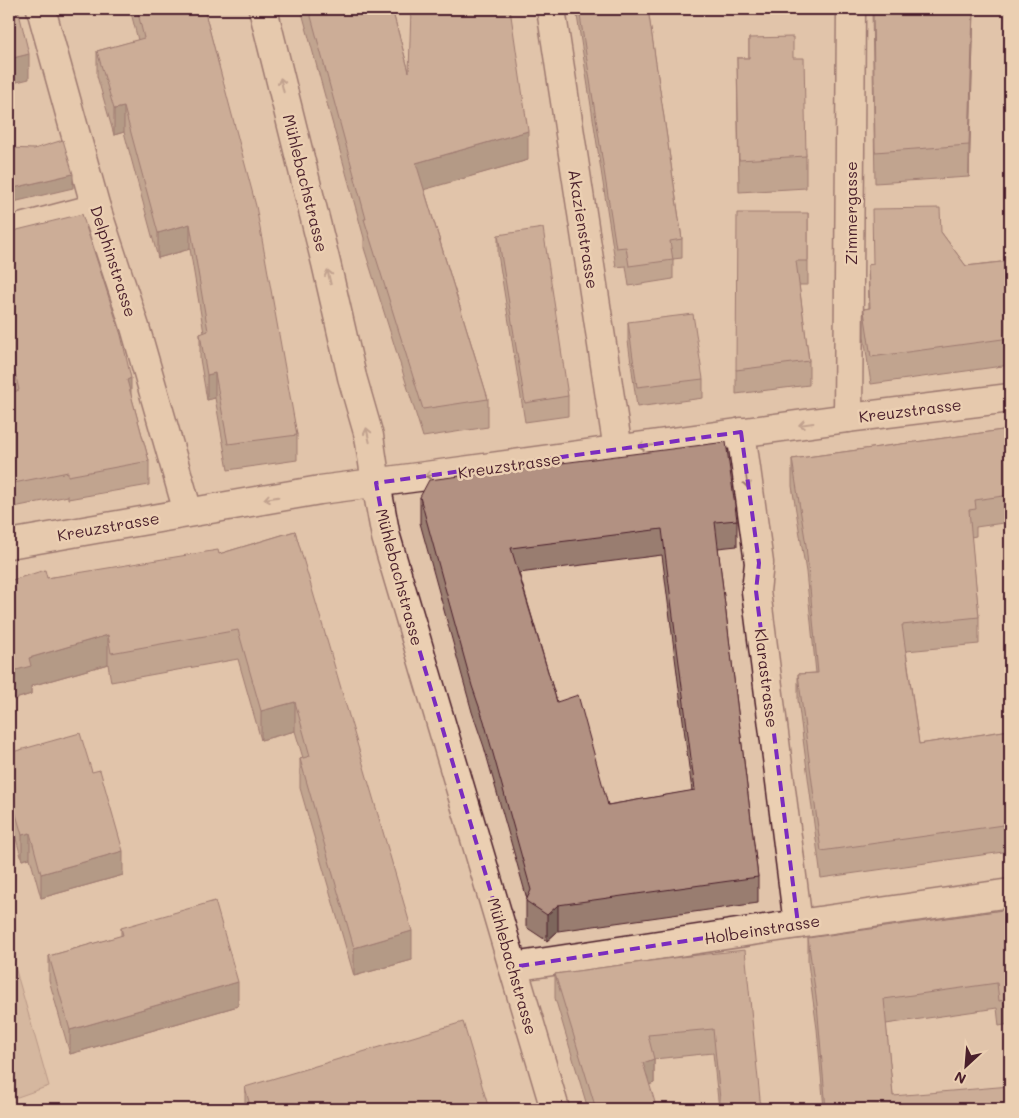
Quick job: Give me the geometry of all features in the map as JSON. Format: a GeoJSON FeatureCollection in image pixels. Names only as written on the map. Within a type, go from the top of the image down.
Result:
{"type":"FeatureCollection","features":[{"type":"Feature","properties":{"kind":"street","name":"Delphinstrasse"},"geometry":{"type":"LineString","coordinates":[[41,9],[96,208],[135,327],[188,512]]}},
{"type":"Feature","properties":{"kind":"street","name":"Mühlebachstrasse"},"geometry":{"type":"LineString","coordinates":[[263,9],[326,263],[352,377],[369,436],[386,537],[555,1109]]}},
{"type":"Feature","properties":{"kind":"street","name":"Akazienstrasse"},"geometry":{"type":"LineString","coordinates":[[551,9],[618,450]]}},
{"type":"Feature","properties":{"kind":"street","name":"Zimmergasse"},"geometry":{"type":"LineString","coordinates":[[848,418],[851,9]]}},
{"type":"Feature","properties":{"kind":"street"},"geometry":{"type":"LineString","coordinates":[[9,230],[96,208]]}},
{"type":"Feature","properties":{"kind":"street","name":"Kreuzstrasse"},"geometry":{"type":"LineString","coordinates":[[9,544],[320,490],[741,432],[1010,398]]}},
{"type":"Feature","properties":{"kind":"street","name":"Klarastrasse"},"geometry":{"type":"LineString","coordinates":[[741,432],[759,563],[756,591],[798,924]]}},
{"type":"Feature","properties":{"kind":"street","name":"Holbeinstrasse"},"geometry":{"type":"LineString","coordinates":[[514,967],[1010,893]]}},
{"type":"Feature","properties":{"kind":"highlighted area"},"geometry":{"type":"Polygon","coordinates":[[[741,432],[759,563],[756,591],[798,924],[513,967],[386,537],[376,483],[741,432]]]}},
{"type":"Feature","properties":{"kind":"shaded area"},"geometry":{"type":"Polygon","coordinates":[[[9,946],[49,1086],[9,1100],[9,946]]]}},
{"type":"Feature","properties":{"kind":"building"},"geometry":{"type":"Polygon","coordinates":[[[9,9],[18,9],[29,54],[9,59],[9,9]]]}},
{"type":"Feature","properties":{"kind":"building"},"geometry":{"type":"Polygon","coordinates":[[[137,9],[204,9],[256,206],[297,435],[228,444],[215,373],[207,375],[200,334],[208,331],[190,224],[158,233],[124,107],[114,109],[97,51],[144,38],[137,9]]]}},
{"type":"Feature","properties":{"kind":"building"},"geometry":{"type":"Polygon","coordinates":[[[309,9],[392,9],[409,72],[411,9],[510,9],[528,131],[416,163],[488,399],[423,409],[364,219],[366,219],[309,9]]]}},
{"type":"Feature","properties":{"kind":"building"},"geometry":{"type":"Polygon","coordinates":[[[579,9],[648,9],[682,239],[670,241],[673,260],[629,266],[626,247],[616,248],[579,9]]]}},
{"type":"Feature","properties":{"kind":"building"},"geometry":{"type":"Polygon","coordinates":[[[873,9],[973,9],[969,145],[875,152],[873,9]]]}},
{"type":"Feature","properties":{"kind":"building"},"geometry":{"type":"Polygon","coordinates":[[[793,37],[793,58],[804,58],[806,156],[739,160],[737,58],[749,58],[749,38],[793,37]]]}},
{"type":"Feature","properties":{"kind":"building"},"geometry":{"type":"Polygon","coordinates":[[[63,140],[73,174],[9,189],[9,148],[34,149],[63,140]]]}},
{"type":"Feature","properties":{"kind":"building"},"geometry":{"type":"Polygon","coordinates":[[[940,208],[941,232],[966,266],[1010,261],[1010,338],[871,357],[864,309],[870,308],[868,265],[873,264],[872,209],[940,208]]]}},
{"type":"Feature","properties":{"kind":"building"},"geometry":{"type":"Polygon","coordinates":[[[737,213],[808,213],[808,261],[796,261],[809,361],[736,370],[737,213]]]}},
{"type":"Feature","properties":{"kind":"building"},"geometry":{"type":"Polygon","coordinates":[[[82,214],[121,335],[131,378],[127,380],[149,461],[68,476],[68,472],[9,484],[9,414],[14,413],[9,394],[19,390],[9,346],[9,232],[82,214]]]}},
{"type":"Feature","properties":{"kind":"building"},"geometry":{"type":"Polygon","coordinates":[[[543,228],[568,396],[525,403],[498,235],[543,228]]]}},
{"type":"Feature","properties":{"kind":"building"},"geometry":{"type":"Polygon","coordinates":[[[693,314],[703,379],[637,387],[628,322],[693,314]]]}},
{"type":"Feature","properties":{"kind":"building"},"geometry":{"type":"Polygon","coordinates":[[[1010,429],[1010,495],[975,500],[976,509],[969,510],[979,617],[902,625],[919,744],[1010,730],[1010,824],[821,851],[798,674],[818,673],[806,545],[792,459],[1010,429]]]}},
{"type":"Feature","properties":{"kind":"building"},"geometry":{"type":"Polygon","coordinates":[[[726,442],[737,520],[715,522],[758,877],[558,905],[547,915],[526,901],[531,890],[420,497],[429,480],[726,442]],[[662,529],[511,548],[557,702],[578,695],[608,805],[695,790],[662,529]]]}},
{"type":"Feature","properties":{"kind":"building"},"geometry":{"type":"Polygon","coordinates":[[[295,531],[412,931],[354,948],[300,759],[310,756],[295,702],[261,711],[238,630],[111,653],[108,635],[29,658],[31,666],[9,672],[9,581],[45,570],[47,578],[218,550],[219,554],[295,531]]]}},
{"type":"Feature","properties":{"kind":"building"},"geometry":{"type":"Polygon","coordinates":[[[80,733],[92,772],[100,770],[123,851],[41,874],[30,833],[22,835],[9,790],[9,753],[80,733]]]}},
{"type":"Feature","properties":{"kind":"building"},"geometry":{"type":"Polygon","coordinates":[[[215,901],[238,982],[70,1030],[49,956],[123,935],[121,928],[215,901]]]}},
{"type":"Feature","properties":{"kind":"building"},"geometry":{"type":"Polygon","coordinates":[[[1010,909],[1010,999],[999,1001],[997,983],[884,999],[893,1096],[1010,1086],[1010,1109],[826,1109],[817,1004],[808,938],[1010,909]]]}},
{"type":"Feature","properties":{"kind":"building"},"geometry":{"type":"Polygon","coordinates":[[[745,950],[761,1109],[721,1109],[713,1029],[648,1035],[654,1059],[643,1063],[657,1109],[596,1109],[555,974],[745,950]]]}},
{"type":"Feature","properties":{"kind":"building"},"geometry":{"type":"Polygon","coordinates":[[[463,1022],[489,1109],[251,1109],[245,1087],[463,1022]]]}}]}
